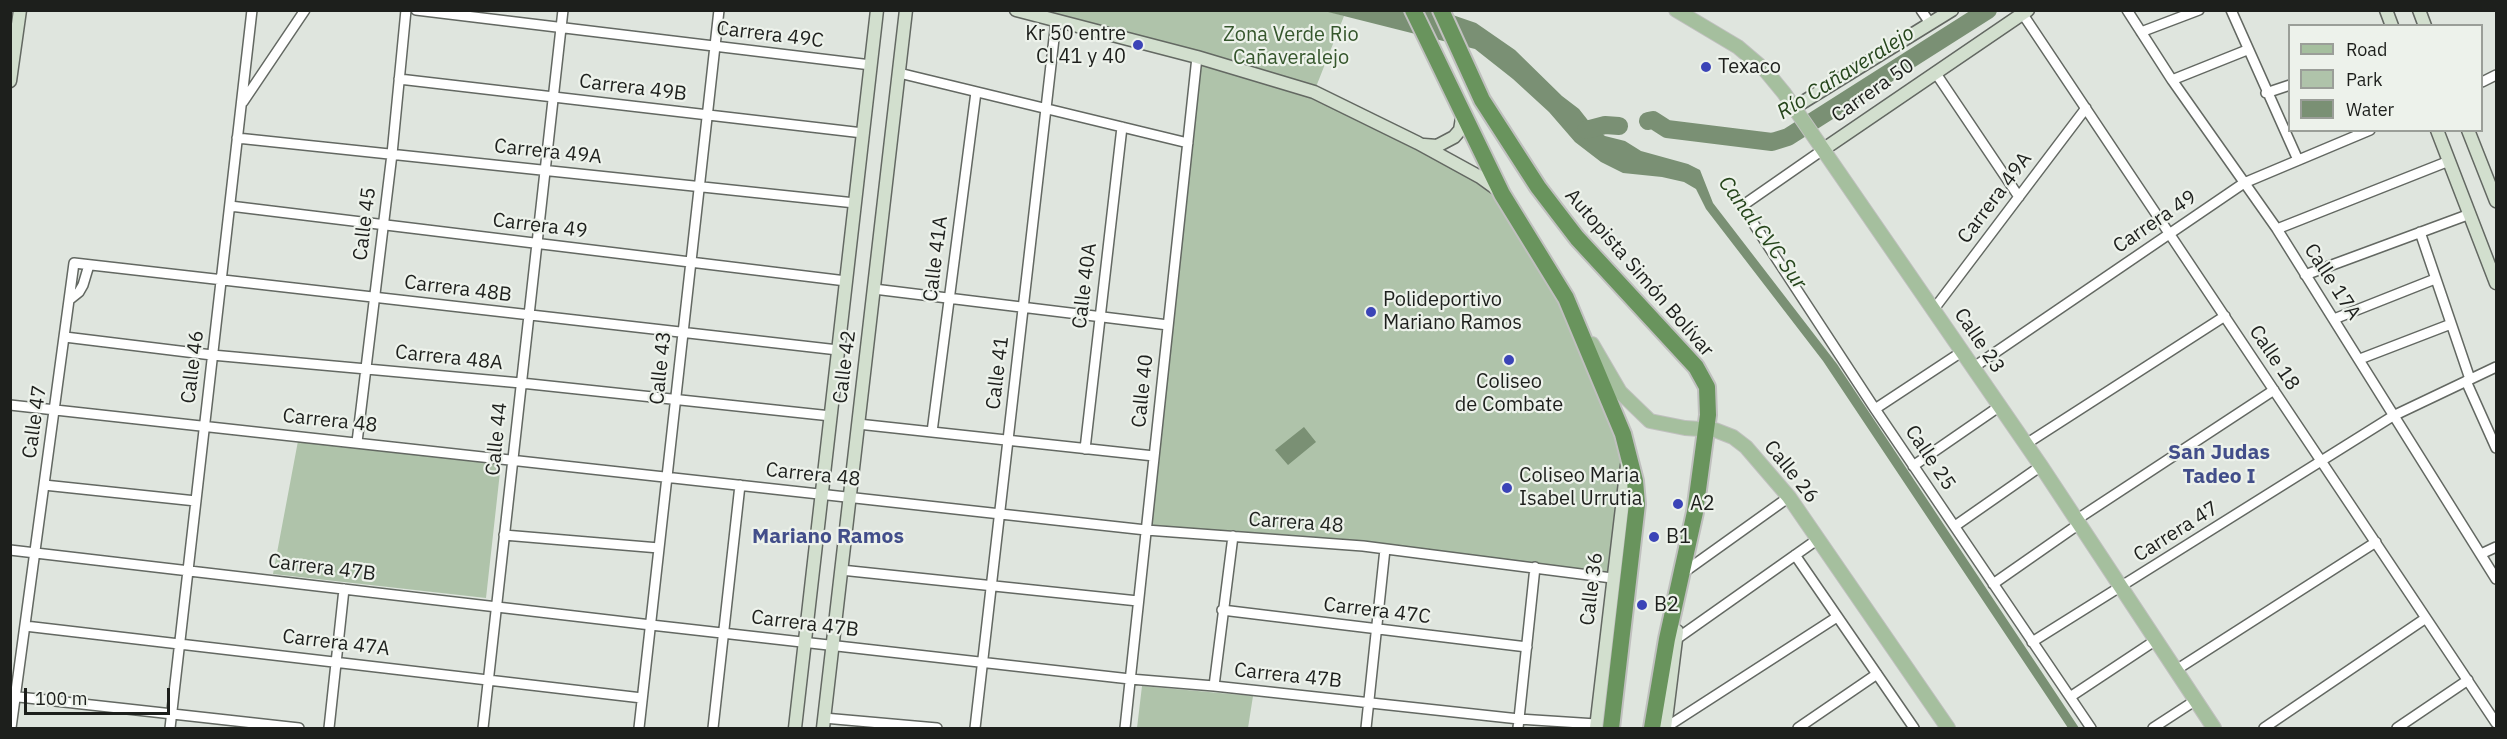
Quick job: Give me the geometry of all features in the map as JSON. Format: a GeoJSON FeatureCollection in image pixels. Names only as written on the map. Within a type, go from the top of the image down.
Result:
{"type":"FeatureCollection","features":[{"type":"Feature","properties":{"kind":"highway"},"geometry":{"type":"LineString","coordinates":[[1413,10],[1502,194],[1566,298],[1623,434],[1635,481],[1637,504],[1601,727]]}},
{"type":"Feature","properties":{"kind":"highway","name":"Autopista Simón Bolívar"},"geometry":{"type":"LineString","coordinates":[[1441,10],[1482,100],[1538,187],[1577,238],[1696,367],[1707,387],[1709,406],[1695,512],[1667,639],[1661,728]]}},
{"type":"Feature","properties":{"kind":"main road","name":"Calle 23"},"geometry":{"type":"LineString","coordinates":[[1676,10],[1738,46],[1765,70],[1798,112],[2041,466],[2214,729]]}},
{"type":"Feature","properties":{"kind":"main road","name":"Calle 26"},"geometry":{"type":"LineString","coordinates":[[1566,298],[1620,392],[1650,421],[1685,428],[1706,429],[1733,436],[1746,447],[1789,496],[1948,729]]}},
{"type":"Feature","properties":{"kind":"main road"},"geometry":{"type":"LineString","coordinates":[[1685,428],[1698,419],[1709,406]]}},
{"type":"Feature","properties":{"kind":"street"},"geometry":{"type":"LineString","coordinates":[[10,81],[20,10]]}},
{"type":"Feature","properties":{"kind":"street","name":"Calle 46"},"geometry":{"type":"LineString","coordinates":[[170,729],[252,10]]}},
{"type":"Feature","properties":{"kind":"street"},"geometry":{"type":"LineString","coordinates":[[241,104],[305,10]]}},
{"type":"Feature","properties":{"kind":"street","name":"Calle 45"},"geometry":{"type":"LineString","coordinates":[[357,442],[384,225],[406,10]]}},
{"type":"Feature","properties":{"kind":"street","name":"Carrera 49C"},"geometry":{"type":"LineString","coordinates":[[416,10],[871,65]]}},
{"type":"Feature","properties":{"kind":"street","name":"Calle 44"},"geometry":{"type":"LineString","coordinates":[[483,729],[563,10]]}},
{"type":"Feature","properties":{"kind":"street","name":"Calle 43"},"geometry":{"type":"LineString","coordinates":[[639,729],[719,10]]}},
{"type":"Feature","properties":{"kind":"street","name":"Calle 42"},"geometry":{"type":"LineString","coordinates":[[795,729],[877,10]]}},
{"type":"Feature","properties":{"kind":"street","name":"Calle 42"},"geometry":{"type":"LineString","coordinates":[[824,723],[906,10]]}},
{"type":"Feature","properties":{"kind":"street"},"geometry":{"type":"LineString","coordinates":[[1016,10],[1197,57],[1314,92],[1418,143],[1480,177],[1502,194]]}},
{"type":"Feature","properties":{"kind":"street"},"geometry":{"type":"LineString","coordinates":[[1921,10],[1930,23]]}},
{"type":"Feature","properties":{"kind":"street","name":"Carrera 50"},"geometry":{"type":"LineString","coordinates":[[1798,112],[1952,10]]}},
{"type":"Feature","properties":{"kind":"street","name":"Calle 17A"},"geometry":{"type":"LineString","coordinates":[[2127,10],[2172,80],[2277,229],[2496,579]]}},
{"type":"Feature","properties":{"kind":"street"},"geometry":{"type":"LineString","coordinates":[[2141,32],[2199,10]]}},
{"type":"Feature","properties":{"kind":"street"},"geometry":{"type":"LineString","coordinates":[[2231,10],[2266,93],[2298,160]]}},
{"type":"Feature","properties":{"kind":"street","name":"Carrera 50"},"geometry":{"type":"LineString","coordinates":[[1742,206],[1822,145],[2025,12]]}},
{"type":"Feature","properties":{"kind":"street","name":"Calle 18"},"geometry":{"type":"LineString","coordinates":[[2025,12],[2086,108],[2426,618],[2468,680],[2492,707],[2496,723]]}},
{"type":"Feature","properties":{"kind":"street","name":"Calle 41"},"geometry":{"type":"LineString","coordinates":[[975,729],[1056,21]]}},
{"type":"Feature","properties":{"kind":"street"},"geometry":{"type":"LineString","coordinates":[[2172,80],[2247,50]]}},
{"type":"Feature","properties":{"kind":"street","name":"Calle 40"},"geometry":{"type":"LineString","coordinates":[[1125,729],[1197,57]]}},
{"type":"Feature","properties":{"kind":"street"},"geometry":{"type":"LineString","coordinates":[[1935,72],[2019,197]]}},
{"type":"Feature","properties":{"kind":"street"},"geometry":{"type":"LineString","coordinates":[[899,73],[1188,143]]}},
{"type":"Feature","properties":{"kind":"street","name":"Carrera 49B"},"geometry":{"type":"LineString","coordinates":[[399,79],[863,133]]}},
{"type":"Feature","properties":{"kind":"street"},"geometry":{"type":"LineString","coordinates":[[2266,93],[2288,85]]}},
{"type":"Feature","properties":{"kind":"street","name":"Calle 41A"},"geometry":{"type":"LineString","coordinates":[[932,432],[976,92]]}},
{"type":"Feature","properties":{"kind":"street","name":"Carrera 49A"},"geometry":{"type":"LineString","coordinates":[[1934,309],[2086,108]]}},
{"type":"Feature","properties":{"kind":"street"},"geometry":{"type":"LineString","coordinates":[[1418,143],[1437,146],[1446,143],[1460,130],[1463,111]]}},
{"type":"Feature","properties":{"kind":"street","name":"Calle 40A"},"geometry":{"type":"LineString","coordinates":[[1085,449],[1122,127]]}},
{"type":"Feature","properties":{"kind":"street","name":"Carrera 49"},"geometry":{"type":"LineString","coordinates":[[1974,367],[2244,183],[2365,132]]}},
{"type":"Feature","properties":{"kind":"street"},"geometry":{"type":"LineString","coordinates":[[2438,132],[2496,283]]}},
{"type":"Feature","properties":{"kind":"street"},"geometry":{"type":"LineString","coordinates":[[2469,132],[2496,201]]}},
{"type":"Feature","properties":{"kind":"street","name":"Carrera 49A"},"geometry":{"type":"LineString","coordinates":[[237,138],[855,203]]}},
{"type":"Feature","properties":{"kind":"street"},"geometry":{"type":"LineString","coordinates":[[2277,229],[2449,161]]}},
{"type":"Feature","properties":{"kind":"street","name":"Carrera 49"},"geometry":{"type":"LineString","coordinates":[[230,206],[846,281]]}},
{"type":"Feature","properties":{"kind":"street","name":"Calle 25"},"geometry":{"type":"LineString","coordinates":[[1742,206],[1913,466],[2091,729]]}},
{"type":"Feature","properties":{"kind":"street"},"geometry":{"type":"LineString","coordinates":[[2306,275],[2470,214]]}},
{"type":"Feature","properties":{"kind":"street"},"geometry":{"type":"LineString","coordinates":[[2420,232],[2468,380],[2496,448]]}},
{"type":"Feature","properties":{"kind":"street","name":"Carrera 48B"},"geometry":{"type":"LineString","coordinates":[[74,263],[838,350]]}},
{"type":"Feature","properties":{"kind":"street","name":"Calle 47"},"geometry":{"type":"LineString","coordinates":[[11,729],[13,696],[25,626],[33,552],[55,410],[74,263]]}},
{"type":"Feature","properties":{"kind":"street"},"geometry":{"type":"LineString","coordinates":[[69,300],[79,292],[83,285],[89,265]]}},
{"type":"Feature","properties":{"kind":"street"},"geometry":{"type":"LineString","coordinates":[[2334,319],[2435,279]]}},
{"type":"Feature","properties":{"kind":"street"},"geometry":{"type":"LineString","coordinates":[[874,289],[1168,325]]}},
{"type":"Feature","properties":{"kind":"street"},"geometry":{"type":"LineString","coordinates":[[2026,444],[2224,316]]}},
{"type":"Feature","properties":{"kind":"street"},"geometry":{"type":"LineString","coordinates":[[2360,359],[2451,324]]}},
{"type":"Feature","properties":{"kind":"street","name":"Carrera 48A"},"geometry":{"type":"LineString","coordinates":[[65,337],[212,355],[521,383],[831,416]]}},
{"type":"Feature","properties":{"kind":"street"},"geometry":{"type":"LineString","coordinates":[[1875,409],[1963,351]]}},
{"type":"Feature","properties":{"kind":"street","name":"Carrera 47"},"geometry":{"type":"LineString","coordinates":[[2032,642],[2393,416],[2496,367]]}},
{"type":"Feature","properties":{"kind":"street"},"geometry":{"type":"LineString","coordinates":[[1993,584],[2077,522],[2274,390]]}},
{"type":"Feature","properties":{"kind":"street","name":"Carrera 48"},"geometry":{"type":"LineString","coordinates":[[10,405],[1146,530],[1385,549],[1612,578]]}},
{"type":"Feature","properties":{"kind":"street"},"geometry":{"type":"LineString","coordinates":[[1913,466],[2000,406]]}},
{"type":"Feature","properties":{"kind":"street"},"geometry":{"type":"LineString","coordinates":[[858,424],[1154,456]]}},
{"type":"Feature","properties":{"kind":"street","name":"Calle 36"},"geometry":{"type":"LineString","coordinates":[[1601,727],[1612,578],[1627,472],[1627,454]]}},
{"type":"Feature","properties":{"kind":"street"},"geometry":{"type":"LineString","coordinates":[[1955,526],[2041,466]]}},
{"type":"Feature","properties":{"kind":"street"},"geometry":{"type":"LineString","coordinates":[[44,485],[196,501]]}},
{"type":"Feature","properties":{"kind":"street"},"geometry":{"type":"LineString","coordinates":[[713,729],[740,485]]}},
{"type":"Feature","properties":{"kind":"street"},"geometry":{"type":"LineString","coordinates":[[1687,570],[1789,496]]}},
{"type":"Feature","properties":{"kind":"street"},"geometry":{"type":"LineString","coordinates":[[1661,728],[1695,512]]}},
{"type":"Feature","properties":{"kind":"street"},"geometry":{"type":"LineString","coordinates":[[504,535],[659,548]]}},
{"type":"Feature","properties":{"kind":"street"},"geometry":{"type":"LineString","coordinates":[[1214,686],[1233,536]]}},
{"type":"Feature","properties":{"kind":"street"},"geometry":{"type":"LineString","coordinates":[[1675,640],[1818,539]]}},
{"type":"Feature","properties":{"kind":"street"},"geometry":{"type":"LineString","coordinates":[[2176,670],[2376,542]]}},
{"type":"Feature","properties":{"kind":"street"},"geometry":{"type":"LineString","coordinates":[[2481,554],[2496,547]]}},
{"type":"Feature","properties":{"kind":"street"},"geometry":{"type":"LineString","coordinates":[[1366,729],[1385,549]]}},
{"type":"Feature","properties":{"kind":"street","name":"Carrera 47B"},"geometry":{"type":"LineString","coordinates":[[10,550],[1130,679],[1369,702],[1519,724],[1601,727]]}},
{"type":"Feature","properties":{"kind":"street"},"geometry":{"type":"LineString","coordinates":[[1795,555],[1914,729]]}},
{"type":"Feature","properties":{"kind":"street"},"geometry":{"type":"LineString","coordinates":[[1519,724],[1535,567]]}},
{"type":"Feature","properties":{"kind":"street"},"geometry":{"type":"LineString","coordinates":[[841,570],[1138,601]]}},
{"type":"Feature","properties":{"kind":"street"},"geometry":{"type":"LineString","coordinates":[[329,729],[344,589]]}},
{"type":"Feature","properties":{"kind":"street","name":"Carrera 47C"},"geometry":{"type":"LineString","coordinates":[[1222,610],[1527,647]]}},
{"type":"Feature","properties":{"kind":"street"},"geometry":{"type":"LineString","coordinates":[[1661,728],[1837,617]]}},
{"type":"Feature","properties":{"kind":"street"},"geometry":{"type":"LineString","coordinates":[[2264,729],[2426,618]]}},
{"type":"Feature","properties":{"kind":"street","name":"Carrera 47A"},"geometry":{"type":"LineString","coordinates":[[25,626],[642,698]]}},
{"type":"Feature","properties":{"kind":"street"},"geometry":{"type":"LineString","coordinates":[[2070,697],[2156,640]]}},
{"type":"Feature","properties":{"kind":"street"},"geometry":{"type":"LineString","coordinates":[[1798,729],[1877,674]]}},
{"type":"Feature","properties":{"kind":"street"},"geometry":{"type":"LineString","coordinates":[[2397,729],[2468,680]]}},
{"type":"Feature","properties":{"kind":"street"},"geometry":{"type":"LineString","coordinates":[[13,696],[299,729]]}},
{"type":"Feature","properties":{"kind":"street"},"geometry":{"type":"LineString","coordinates":[[2153,729],[2196,700]]}},
{"type":"Feature","properties":{"kind":"street"},"geometry":{"type":"LineString","coordinates":[[824,723],[937,729]]}},
{"type":"Feature","properties":{"kind":"green space","name":"Polideportivo Mariano Ramos"},"geometry":{"type":"Polygon","coordinates":[[[1324,10],[1344,16],[1314,92],[1490,183],[1554,280],[1627,454],[1612,578],[1535,567],[1146,530],[1197,57],[1016,11],[1324,10]]]}},
{"type":"Feature","properties":{"kind":"green space"},"geometry":{"type":"Polygon","coordinates":[[[298,441],[501,463],[486,598],[273,574],[298,441]]]}},
{"type":"Feature","properties":{"kind":"green space"},"geometry":{"type":"Polygon","coordinates":[[[1142,686],[1253,696],[1248,728],[1137,728],[1142,686]]]}},
{"type":"Feature","properties":{"kind":"water"},"geometry":{"type":"Polygon","coordinates":[[[1324,11],[1441,11],[1476,23],[1515,50],[1562,96],[1579,109],[1594,128],[1605,136],[1625,141],[1641,151],[1688,164],[1700,170],[1713,203],[1837,364],[2079,728],[2068,728],[1823,361],[1706,209],[1696,189],[1684,182],[1662,177],[1623,173],[1601,162],[1575,142],[1549,112],[1513,79],[1475,49],[1324,11]]]}},
{"type":"Feature","properties":{"kind":"water"},"geometry":{"type":"Polygon","coordinates":[[[1304,427],[1316,442],[1288,465],[1275,450],[1304,427]]]}},
{"type":"Feature","properties":{"kind":"waterway","name":"Río Cañaveralejo"},"geometry":{"type":"LineString","coordinates":[[1648,121],[1653,120],[1667,129],[1772,142],[1788,137],[1988,10]]}},
{"type":"Feature","properties":{"kind":"waterway","name":"Río Cañaveralejo"},"geometry":{"type":"LineString","coordinates":[[1586,130],[1605,125],[1619,126]]}},
{"type":"Feature","properties":{"kind":"place","name":"Kr 50 entre Cl 41 y 40"},"geometry":{"type":"Point","coordinates":[1138,45]}},
{"type":"Feature","properties":{"kind":"place","name":"Texaco"},"geometry":{"type":"Point","coordinates":[1706,67]}},
{"type":"Feature","properties":{"kind":"place","name":"Polideportivo Mariano Ramos"},"geometry":{"type":"Point","coordinates":[1371,312]}},
{"type":"Feature","properties":{"kind":"place","name":"Coliseo de Combate"},"geometry":{"type":"Point","coordinates":[1509,360]}},
{"type":"Feature","properties":{"kind":"place","name":"Coliseo Maria Isabel Urrutia"},"geometry":{"type":"Point","coordinates":[1507,488]}},
{"type":"Feature","properties":{"kind":"place","name":"A2"},"geometry":{"type":"Point","coordinates":[1678,504]}},
{"type":"Feature","properties":{"kind":"place","name":"B1"},"geometry":{"type":"Point","coordinates":[1654,537]}},
{"type":"Feature","properties":{"kind":"place","name":"B2"},"geometry":{"type":"Point","coordinates":[1642,605]}},
{"type":"Feature","properties":{"kind":"district","name":"San Judas Tadeo I"},"geometry":{"type":"Point","coordinates":[2219,465]}},
{"type":"Feature","properties":{"kind":"district","name":"Mariano Ramos"},"geometry":{"type":"Point","coordinates":[828,537]}},
{"type":"Feature","properties":{"kind":"park label","name":"Zona Verde Rio Cañaveralejo"},"geometry":{"type":"Point","coordinates":[1291,46]}},
{"type":"Feature","properties":{"kind":"water label","name":"Canal CVC Sur"},"geometry":{"type":"Point","coordinates":[1762,233]}}]}
